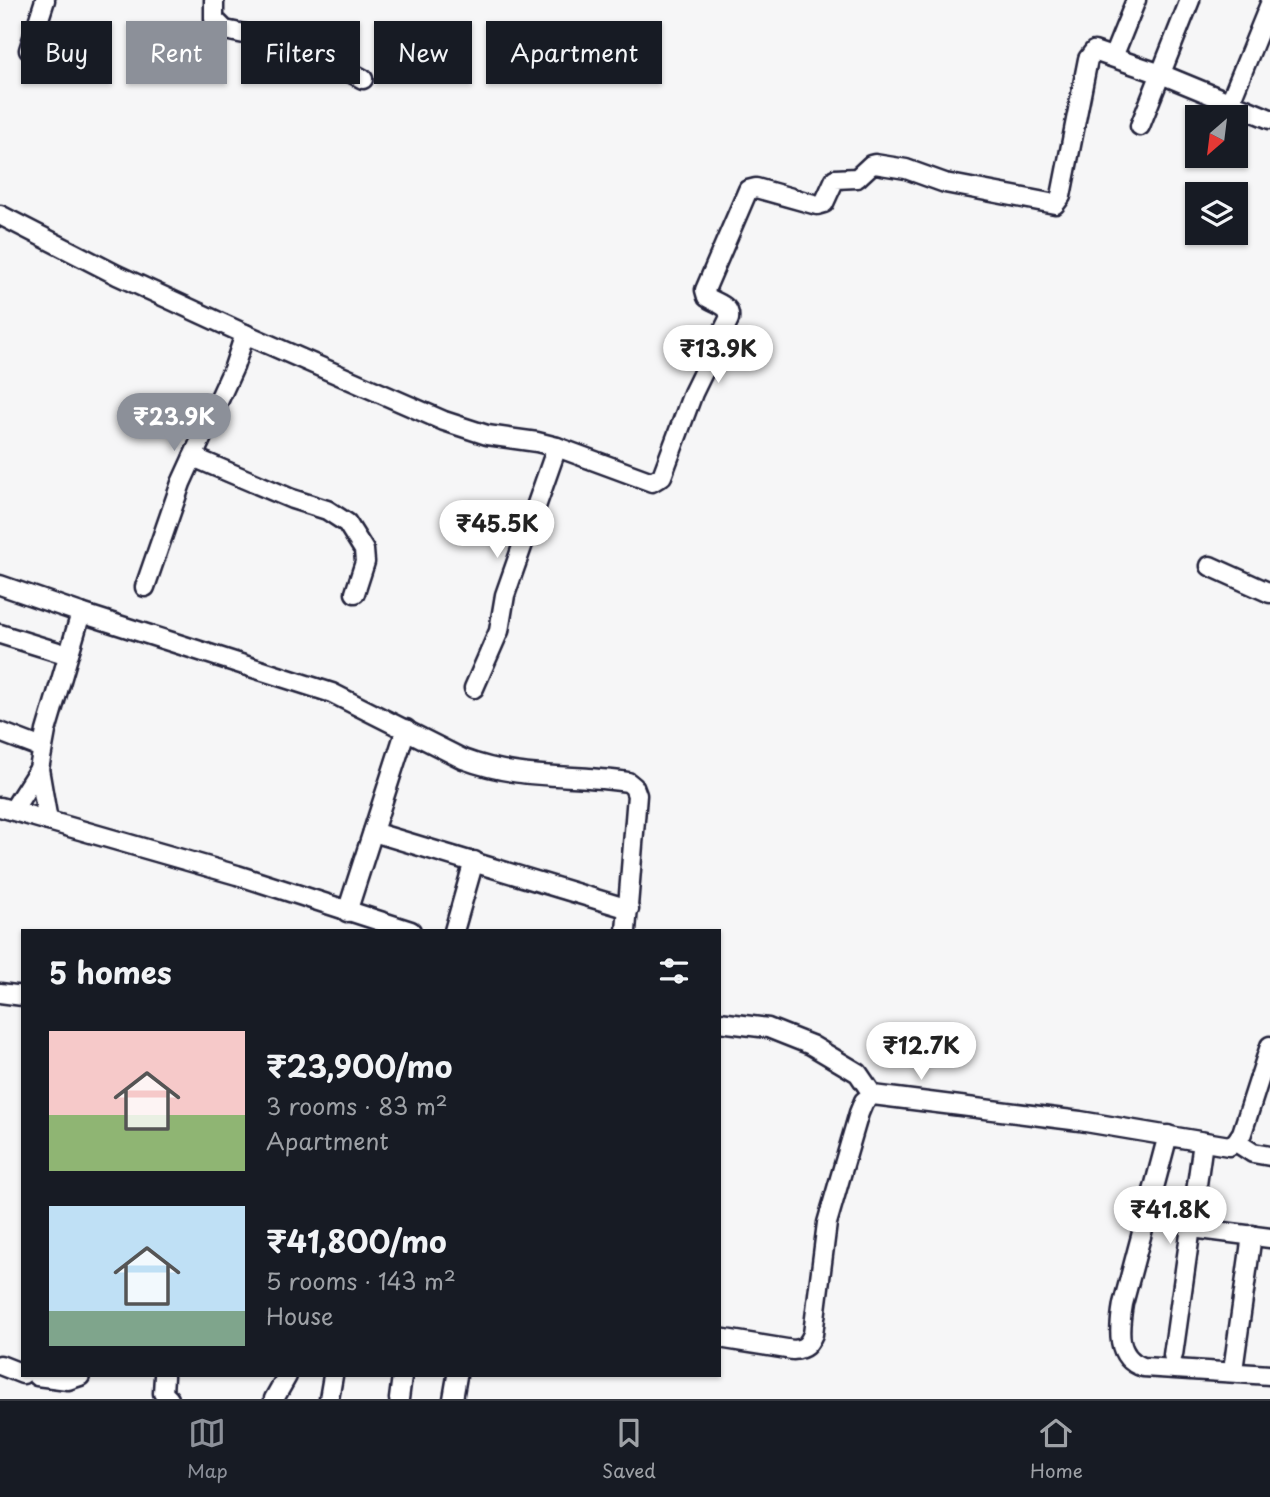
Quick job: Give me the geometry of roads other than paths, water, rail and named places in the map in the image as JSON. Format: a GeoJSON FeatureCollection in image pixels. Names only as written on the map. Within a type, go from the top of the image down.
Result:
{"type":"FeatureCollection","features":[{"type":"Feature","properties":{"kind":"street"},"geometry":{"type":"LineString","coordinates":[[38,21],[45,0]]}},
{"type":"Feature","properties":{"kind":"street"},"geometry":{"type":"LineString","coordinates":[[214,0],[214,19],[225,30],[299,46],[363,79]]}},
{"type":"Feature","properties":{"kind":"street"},"geometry":{"type":"LineString","coordinates":[[1114,57],[1136,0]]}},
{"type":"Feature","properties":{"kind":"street"},"geometry":{"type":"LineString","coordinates":[[1140,126],[1190,0]]}},
{"type":"Feature","properties":{"kind":"street"},"geometry":{"type":"LineString","coordinates":[[1228,105],[1270,4]]}},
{"type":"Feature","properties":{"kind":"street"},"geometry":{"type":"LineString","coordinates":[[0,215],[117,275],[444,421],[487,435],[557,447],[652,482],[662,475],[693,393],[729,319],[727,307],[707,297],[705,290],[748,190],[756,188],[817,205],[824,203],[835,179],[857,178],[875,164],[906,170],[945,183],[1055,204],[1061,196],[1088,59],[1094,51],[1161,74],[1215,105]]}},
{"type":"Feature","properties":{"kind":"street"},"geometry":{"type":"LineString","coordinates":[[1248,116],[1270,120]]}},
{"type":"Feature","properties":{"kind":"street"},"geometry":{"type":"LineString","coordinates":[[145,587],[181,483],[234,367],[245,334]]}},
{"type":"Feature","properties":{"kind":"street"},"geometry":{"type":"LineString","coordinates":[[474,688],[499,631],[505,595],[557,447]]}},
{"type":"Feature","properties":{"kind":"street"},"geometry":{"type":"LineString","coordinates":[[193,457],[292,499],[327,510],[347,523],[364,550],[366,562],[355,593]]}},
{"type":"Feature","properties":{"kind":"street"},"geometry":{"type":"LineString","coordinates":[[1210,566],[1270,593]]}},
{"type":"Feature","properties":{"kind":"street"},"geometry":{"type":"LineString","coordinates":[[0,585],[332,693],[463,759],[498,771],[628,782],[637,795],[626,929]]}},
{"type":"Feature","properties":{"kind":"street"},"geometry":{"type":"LineString","coordinates":[[48,821],[39,769],[42,748],[81,613]]}},
{"type":"Feature","properties":{"kind":"street"},"geometry":{"type":"LineString","coordinates":[[0,634],[68,655]]}},
{"type":"Feature","properties":{"kind":"street"},"geometry":{"type":"LineString","coordinates":[[347,912],[406,729]]}},
{"type":"Feature","properties":{"kind":"street"},"geometry":{"type":"LineString","coordinates":[[0,732],[42,748]]}},
{"type":"Feature","properties":{"kind":"street"},"geometry":{"type":"LineString","coordinates":[[39,769],[7,808],[237,875],[404,929]]}},
{"type":"Feature","properties":{"kind":"street"},"geometry":{"type":"LineString","coordinates":[[373,832],[629,909]]}},
{"type":"Feature","properties":{"kind":"street"},"geometry":{"type":"LineString","coordinates":[[455,929],[474,861]]}},
{"type":"Feature","properties":{"kind":"street"},"geometry":{"type":"LineString","coordinates":[[0,993],[21,996]]}},
{"type":"Feature","properties":{"kind":"street"},"geometry":{"type":"LineString","coordinates":[[721,1022],[768,1028],[811,1045],[858,1073],[873,1096]]}},
{"type":"Feature","properties":{"kind":"street"},"geometry":{"type":"LineString","coordinates":[[721,1338],[793,1350],[802,1349],[809,1343],[813,1334],[827,1223],[859,1113],[864,1101],[873,1096],[1080,1121],[1229,1146],[1236,1142],[1242,1133],[1270,1046]]}},
{"type":"Feature","properties":{"kind":"street"},"geometry":{"type":"LineString","coordinates":[[1168,1135],[1123,1304],[1119,1328],[1125,1355],[1134,1364],[1143,1367],[1270,1375]]}},
{"type":"Feature","properties":{"kind":"street"},"geometry":{"type":"LineString","coordinates":[[1173,1355],[1203,1142]]}},
{"type":"Feature","properties":{"kind":"street"},"geometry":{"type":"LineString","coordinates":[[1236,1142],[1253,1153],[1270,1156]]}},
{"type":"Feature","properties":{"kind":"street"},"geometry":{"type":"LineString","coordinates":[[1192,1228],[1261,1237],[1234,1363]]}},
{"type":"Feature","properties":{"kind":"street"},"geometry":{"type":"LineString","coordinates":[[0,1365],[21,1373]]}},
{"type":"Feature","properties":{"kind":"street"},"geometry":{"type":"LineString","coordinates":[[45,1377],[68,1380],[77,1377]]}},
{"type":"Feature","properties":{"kind":"street"},"geometry":{"type":"LineString","coordinates":[[164,1377],[163,1393],[169,1399]]}},
{"type":"Feature","properties":{"kind":"street"},"geometry":{"type":"LineString","coordinates":[[274,1399],[286,1377]]}},
{"type":"Feature","properties":{"kind":"street"},"geometry":{"type":"LineString","coordinates":[[329,1399],[333,1377]]}},
{"type":"Feature","properties":{"kind":"street"},"geometry":{"type":"LineString","coordinates":[[398,1399],[402,1377]]}},
{"type":"Feature","properties":{"kind":"street"},"geometry":{"type":"LineString","coordinates":[[453,1399],[457,1377]]}}]}
